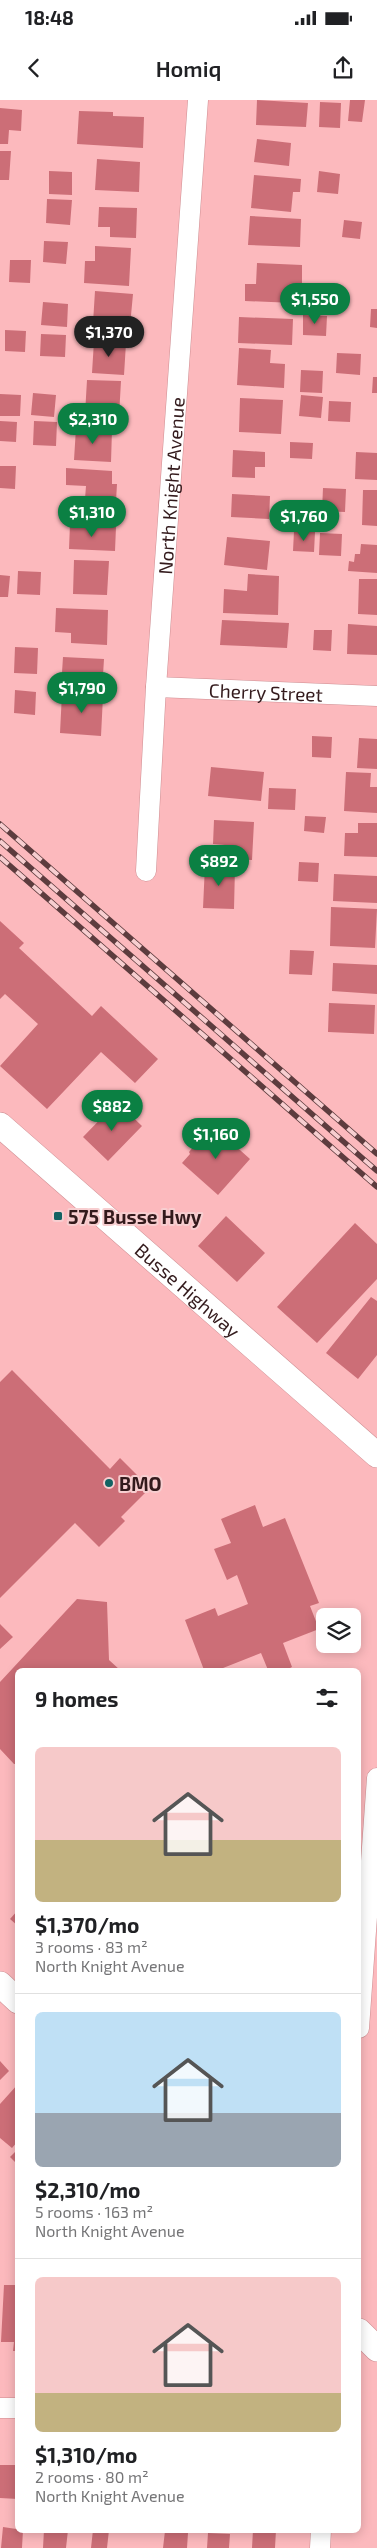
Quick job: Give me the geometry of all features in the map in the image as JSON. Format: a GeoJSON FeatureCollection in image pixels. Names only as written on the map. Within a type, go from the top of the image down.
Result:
{"type":"FeatureCollection","features":[{"type":"Feature","properties":{"kind":"main road","name":"Busse Highway"},"geometry":{"type":"LineString","coordinates":[[0,1124],[377,1455]]}},
{"type":"Feature","properties":{"kind":"main road"},"geometry":{"type":"LineString","coordinates":[[0,1984],[15,1997]]}},
{"type":"Feature","properties":{"kind":"main road"},"geometry":{"type":"LineString","coordinates":[[361,2333],[377,2349]]}},
{"type":"Feature","properties":{"kind":"street","name":"North Knight Avenue"},"geometry":{"type":"LineString","coordinates":[[146,871],[156,687],[198,100]]}},
{"type":"Feature","properties":{"kind":"street","name":"Cherry Street"},"geometry":{"type":"LineString","coordinates":[[156,687],[377,696]]}},
{"type":"Feature","properties":{"kind":"street"},"geometry":{"type":"LineString","coordinates":[[361,2000],[377,1778]]}},
{"type":"Feature","properties":{"kind":"street"},"geometry":{"type":"LineString","coordinates":[[0,2408],[15,2408]]}},
{"type":"Feature","properties":{"kind":"street"},"geometry":{"type":"LineString","coordinates":[[320,2548],[321,2533]]}},
{"type":"Feature","properties":{"kind":"building"},"geometry":{"type":"Polygon","coordinates":[[[257,100],[308,103],[306,127],[256,125],[257,100]]]}},
{"type":"Feature","properties":{"kind":"building"},"geometry":{"type":"Polygon","coordinates":[[[350,100],[365,100],[362,122],[348,121],[350,100]]]}},
{"type":"Feature","properties":{"kind":"building"},"geometry":{"type":"Polygon","coordinates":[[[320,102],[341,103],[340,128],[319,127],[320,102]]]}},
{"type":"Feature","properties":{"kind":"building"},"geometry":{"type":"Polygon","coordinates":[[[0,108],[22,110],[21,131],[9,130],[8,144],[0,144],[0,108]]]}},
{"type":"Feature","properties":{"kind":"building"},"geometry":{"type":"Polygon","coordinates":[[[79,111],[113,112],[113,116],[144,117],[143,148],[77,144],[79,111]]]}},
{"type":"Feature","properties":{"kind":"building"},"geometry":{"type":"Polygon","coordinates":[[[257,139],[291,143],[289,166],[254,162],[257,139]]]}},
{"type":"Feature","properties":{"kind":"building"},"geometry":{"type":"Polygon","coordinates":[[[0,151],[11,151],[9,180],[0,180],[0,151]]]}},
{"type":"Feature","properties":{"kind":"building"},"geometry":{"type":"Polygon","coordinates":[[[97,159],[140,162],[139,192],[95,190],[97,159]]]}},
{"type":"Feature","properties":{"kind":"building"},"geometry":{"type":"Polygon","coordinates":[[[49,171],[72,172],[72,195],[49,194],[49,171]]]}},
{"type":"Feature","properties":{"kind":"building"},"geometry":{"type":"Polygon","coordinates":[[[319,171],[340,174],[338,194],[317,192],[319,171]]]}},
{"type":"Feature","properties":{"kind":"building"},"geometry":{"type":"Polygon","coordinates":[[[254,175],[301,179],[300,192],[293,192],[291,212],[251,208],[254,175]]]}},
{"type":"Feature","properties":{"kind":"building"},"geometry":{"type":"Polygon","coordinates":[[[47,199],[72,200],[70,225],[46,223],[47,199]]]}},
{"type":"Feature","properties":{"kind":"building"},"geometry":{"type":"Polygon","coordinates":[[[99,207],[137,208],[136,238],[110,237],[110,227],[98,227],[99,207]]]}},
{"type":"Feature","properties":{"kind":"building"},"geometry":{"type":"Polygon","coordinates":[[[250,216],[301,219],[300,247],[248,245],[250,216]]]}},
{"type":"Feature","properties":{"kind":"building"},"geometry":{"type":"Polygon","coordinates":[[[344,220],[362,222],[360,239],[342,237],[344,220]]]}},
{"type":"Feature","properties":{"kind":"building"},"geometry":{"type":"Polygon","coordinates":[[[44,241],[68,242],[66,264],[43,262],[44,241]]]}},
{"type":"Feature","properties":{"kind":"building"},"geometry":{"type":"Polygon","coordinates":[[[95,246],[131,248],[129,286],[84,283],[85,261],[95,261],[95,246]]]}},
{"type":"Feature","properties":{"kind":"building"},"geometry":{"type":"Polygon","coordinates":[[[10,260],[31,260],[30,283],[9,282],[10,260]]]}},
{"type":"Feature","properties":{"kind":"building"},"geometry":{"type":"Polygon","coordinates":[[[257,263],[302,265],[302,285],[295,285],[294,303],[245,301],[245,284],[256,284],[257,263]]]}},
{"type":"Feature","properties":{"kind":"building"},"geometry":{"type":"Polygon","coordinates":[[[95,291],[133,294],[130,326],[93,323],[95,291]]]}},
{"type":"Feature","properties":{"kind":"building"},"geometry":{"type":"Polygon","coordinates":[[[43,302],[68,304],[67,327],[41,325],[43,302]]]}},
{"type":"Feature","properties":{"kind":"building"},"geometry":{"type":"Polygon","coordinates":[[[371,309],[377,309],[377,328],[370,327],[371,309]]]}},
{"type":"Feature","properties":{"kind":"building"},"geometry":{"type":"Polygon","coordinates":[[[303,315],[327,316],[326,336],[303,335],[303,315]]]}},
{"type":"Feature","properties":{"kind":"building"},"geometry":{"type":"Polygon","coordinates":[[[239,317],[293,319],[292,345],[238,343],[239,317]]]}},
{"type":"Feature","properties":{"kind":"building"},"geometry":{"type":"Polygon","coordinates":[[[5,330],[26,331],[25,352],[5,351],[5,330]]]}},
{"type":"Feature","properties":{"kind":"building"},"geometry":{"type":"Polygon","coordinates":[[[41,334],[66,335],[65,357],[40,356],[41,334]]]}},
{"type":"Feature","properties":{"kind":"building"},"geometry":{"type":"Polygon","coordinates":[[[94,341],[126,343],[124,375],[92,373],[94,341]]]}},
{"type":"Feature","properties":{"kind":"building"},"geometry":{"type":"Polygon","coordinates":[[[239,348],[271,350],[270,363],[285,364],[284,388],[237,385],[239,348]]]}},
{"type":"Feature","properties":{"kind":"building"},"geometry":{"type":"Polygon","coordinates":[[[337,353],[361,354],[360,375],[336,373],[337,353]]]}},
{"type":"Feature","properties":{"kind":"building"},"geometry":{"type":"Polygon","coordinates":[[[301,370],[323,371],[322,393],[300,392],[301,370]]]}},
{"type":"Feature","properties":{"kind":"building"},"geometry":{"type":"Polygon","coordinates":[[[373,377],[377,377],[377,393],[372,393],[373,377]]]}},
{"type":"Feature","properties":{"kind":"building"},"geometry":{"type":"Polygon","coordinates":[[[87,380],[121,381],[119,416],[85,414],[87,380]]]}},
{"type":"Feature","properties":{"kind":"building"},"geometry":{"type":"Polygon","coordinates":[[[33,393],[56,395],[54,417],[31,415],[33,393]]]}},
{"type":"Feature","properties":{"kind":"building"},"geometry":{"type":"Polygon","coordinates":[[[0,394],[21,395],[20,416],[0,416],[0,394]]]}},
{"type":"Feature","properties":{"kind":"building"},"geometry":{"type":"Polygon","coordinates":[[[301,395],[323,397],[321,418],[299,416],[301,395]]]}},
{"type":"Feature","properties":{"kind":"building"},"geometry":{"type":"Polygon","coordinates":[[[240,398],[283,400],[281,434],[239,432],[240,398]]]}},
{"type":"Feature","properties":{"kind":"building"},"geometry":{"type":"Polygon","coordinates":[[[329,401],[351,402],[350,422],[328,421],[329,401]]]}},
{"type":"Feature","properties":{"kind":"building"},"geometry":{"type":"Polygon","coordinates":[[[0,421],[17,422],[16,442],[0,441],[0,421]]]}},
{"type":"Feature","properties":{"kind":"building"},"geometry":{"type":"Polygon","coordinates":[[[34,421],[57,422],[56,446],[33,445],[34,421]]]}},
{"type":"Feature","properties":{"kind":"building"},"geometry":{"type":"Polygon","coordinates":[[[76,428],[112,430],[111,462],[74,460],[76,428]]]}},
{"type":"Feature","properties":{"kind":"building"},"geometry":{"type":"Polygon","coordinates":[[[290,442],[313,443],[312,459],[290,458],[290,442]]]}},
{"type":"Feature","properties":{"kind":"building"},"geometry":{"type":"Polygon","coordinates":[[[233,450],[265,452],[265,467],[255,467],[255,478],[232,477],[233,450]]]}},
{"type":"Feature","properties":{"kind":"building"},"geometry":{"type":"Polygon","coordinates":[[[356,452],[377,453],[377,480],[355,479],[356,452]]]}},
{"type":"Feature","properties":{"kind":"building"},"geometry":{"type":"Polygon","coordinates":[[[0,466],[16,466],[15,489],[0,488],[0,466]]]}},
{"type":"Feature","properties":{"kind":"building"},"geometry":{"type":"Polygon","coordinates":[[[66,468],[112,471],[112,484],[117,484],[116,501],[85,499],[86,486],[66,485],[66,468]]]}},
{"type":"Feature","properties":{"kind":"building"},"geometry":{"type":"Polygon","coordinates":[[[323,488],[346,489],[345,512],[322,511],[323,488]]]}},
{"type":"Feature","properties":{"kind":"building"},"geometry":{"type":"Polygon","coordinates":[[[363,490],[377,490],[377,526],[362,525],[363,490]]]}},
{"type":"Feature","properties":{"kind":"building"},"geometry":{"type":"Polygon","coordinates":[[[232,494],[270,496],[269,519],[231,517],[232,494]]]}},
{"type":"Feature","properties":{"kind":"building"},"geometry":{"type":"Polygon","coordinates":[[[70,524],[116,527],[115,551],[69,549],[70,524]]]}},
{"type":"Feature","properties":{"kind":"building"},"geometry":{"type":"Polygon","coordinates":[[[294,531],[315,532],[314,552],[293,551],[294,531]]]}},
{"type":"Feature","properties":{"kind":"building"},"geometry":{"type":"Polygon","coordinates":[[[320,533],[342,534],[341,556],[319,555],[320,533]]]}},
{"type":"Feature","properties":{"kind":"building"},"geometry":{"type":"Polygon","coordinates":[[[227,537],[270,541],[267,570],[224,565],[227,537]]]}},
{"type":"Feature","properties":{"kind":"building"},"geometry":{"type":"Polygon","coordinates":[[[361,544],[377,545],[377,573],[348,571],[349,561],[354,562],[355,554],[360,554],[361,544]]]}},
{"type":"Feature","properties":{"kind":"building"},"geometry":{"type":"Polygon","coordinates":[[[74,560],[109,561],[107,595],[73,594],[74,560]]]}},
{"type":"Feature","properties":{"kind":"building"},"geometry":{"type":"Polygon","coordinates":[[[18,571],[41,572],[40,595],[17,594],[18,571]]]}},
{"type":"Feature","properties":{"kind":"building"},"geometry":{"type":"Polygon","coordinates":[[[248,574],[279,576],[278,615],[223,613],[224,589],[247,591],[248,574]]]}},
{"type":"Feature","properties":{"kind":"building"},"geometry":{"type":"Polygon","coordinates":[[[0,575],[10,576],[8,597],[0,597],[0,575]]]}},
{"type":"Feature","properties":{"kind":"building"},"geometry":{"type":"Polygon","coordinates":[[[359,579],[377,579],[377,615],[358,614],[359,579]]]}},
{"type":"Feature","properties":{"kind":"building"},"geometry":{"type":"Polygon","coordinates":[[[56,608],[108,610],[107,645],[71,643],[71,633],[55,632],[56,608]]]}},
{"type":"Feature","properties":{"kind":"building"},"geometry":{"type":"Polygon","coordinates":[[[222,620],[289,623],[287,648],[220,645],[222,620]]]}},
{"type":"Feature","properties":{"kind":"building"},"geometry":{"type":"Polygon","coordinates":[[[348,624],[377,626],[377,655],[347,654],[348,624]]]}},
{"type":"Feature","properties":{"kind":"building"},"geometry":{"type":"Polygon","coordinates":[[[314,630],[332,630],[331,651],[313,650],[314,630]]]}},
{"type":"Feature","properties":{"kind":"building"},"geometry":{"type":"Polygon","coordinates":[[[15,647],[38,648],[37,674],[14,673],[15,647]]]}},
{"type":"Feature","properties":{"kind":"building"},"geometry":{"type":"Polygon","coordinates":[[[63,657],[104,659],[102,691],[61,688],[63,657]]]}},
{"type":"Feature","properties":{"kind":"building"},"geometry":{"type":"Polygon","coordinates":[[[15,690],[36,692],[35,715],[14,713],[15,690]]]}},
{"type":"Feature","properties":{"kind":"building"},"geometry":{"type":"Polygon","coordinates":[[[62,693],[103,696],[101,736],[60,733],[62,693]]]}},
{"type":"Feature","properties":{"kind":"building"},"geometry":{"type":"Polygon","coordinates":[[[312,736],[332,737],[331,758],[312,757],[312,736]]]}},
{"type":"Feature","properties":{"kind":"building"},"geometry":{"type":"Polygon","coordinates":[[[359,738],[377,739],[377,769],[357,768],[359,738]]]}},
{"type":"Feature","properties":{"kind":"building"},"geometry":{"type":"Polygon","coordinates":[[[211,767],[264,772],[261,801],[208,796],[211,767]]]}},
{"type":"Feature","properties":{"kind":"building"},"geometry":{"type":"Polygon","coordinates":[[[346,772],[371,773],[370,787],[377,787],[377,813],[344,811],[346,772]]]}},
{"type":"Feature","properties":{"kind":"building"},"geometry":{"type":"Polygon","coordinates":[[[269,788],[296,789],[295,810],[268,809],[269,788]]]}},
{"type":"Feature","properties":{"kind":"building"},"geometry":{"type":"Polygon","coordinates":[[[305,816],[326,817],[324,833],[304,831],[305,816]]]}},
{"type":"Feature","properties":{"kind":"building"},"geometry":{"type":"Polygon","coordinates":[[[214,820],[254,822],[252,860],[225,859],[225,845],[213,844],[214,820]]]}},
{"type":"Feature","properties":{"kind":"building"},"geometry":{"type":"Polygon","coordinates":[[[358,823],[377,823],[377,857],[344,856],[345,833],[358,833],[358,823]]]}},
{"type":"Feature","properties":{"kind":"building"},"geometry":{"type":"Polygon","coordinates":[[[299,862],[319,863],[318,882],[298,881],[299,862]]]}},
{"type":"Feature","properties":{"kind":"building"},"geometry":{"type":"Polygon","coordinates":[[[205,865],[235,867],[234,909],[203,908],[205,865]]]}},
{"type":"Feature","properties":{"kind":"building"},"geometry":{"type":"Polygon","coordinates":[[[334,874],[377,876],[377,903],[333,901],[334,874]]]}},
{"type":"Feature","properties":{"kind":"building"},"geometry":{"type":"Polygon","coordinates":[[[331,907],[377,909],[375,948],[330,946],[331,907]]]}},
{"type":"Feature","properties":{"kind":"building"},"geometry":{"type":"Polygon","coordinates":[[[0,921],[24,943],[19,948],[92,1016],[101,1006],[158,1059],[135,1083],[101,1052],[47,1109],[0,1066],[38,1024],[5,994],[0,999],[0,921]]]}},
{"type":"Feature","properties":{"kind":"building"},"geometry":{"type":"Polygon","coordinates":[[[290,950],[314,951],[312,975],[289,974],[290,950]]]}},
{"type":"Feature","properties":{"kind":"building"},"geometry":{"type":"Polygon","coordinates":[[[333,963],[377,965],[377,994],[332,991],[333,963]]]}},
{"type":"Feature","properties":{"kind":"building"},"geometry":{"type":"Polygon","coordinates":[[[329,1003],[375,1005],[374,1034],[328,1032],[329,1003]]]}},
{"type":"Feature","properties":{"kind":"building"},"geometry":{"type":"Polygon","coordinates":[[[117,1102],[142,1126],[108,1161],[83,1137],[117,1102]]]}},
{"type":"Feature","properties":{"kind":"building"},"geometry":{"type":"Polygon","coordinates":[[[212,1125],[250,1159],[218,1195],[182,1163],[212,1125]]]}},
{"type":"Feature","properties":{"kind":"building"},"geometry":{"type":"Polygon","coordinates":[[[226,1216],[265,1253],[237,1282],[198,1246],[226,1216]]]}},
{"type":"Feature","properties":{"kind":"building"},"geometry":{"type":"Polygon","coordinates":[[[355,1223],[377,1244],[377,1279],[317,1343],[277,1307],[355,1223]]]}},
{"type":"Feature","properties":{"kind":"building"},"geometry":{"type":"Polygon","coordinates":[[[371,1297],[377,1301],[377,1355],[358,1379],[326,1353],[371,1297]]]}},
{"type":"Feature","properties":{"kind":"building"},"geometry":{"type":"Polygon","coordinates":[[[12,1370],[110,1469],[120,1458],[150,1488],[121,1517],[125,1521],[99,1547],[75,1523],[0,1598],[0,1382],[12,1370]]]}},
{"type":"Feature","properties":{"kind":"building"},"geometry":{"type":"Polygon","coordinates":[[[255,1505],[263,1527],[285,1518],[319,1603],[310,1606],[316,1621],[316,1630],[283,1643],[292,1667],[290,1668],[267,1668],[261,1653],[223,1668],[203,1668],[185,1620],[215,1608],[218,1616],[248,1604],[237,1575],[227,1580],[214,1549],[231,1543],[221,1519],[255,1505]]]}},
{"type":"Feature","properties":{"kind":"building"},"geometry":{"type":"Polygon","coordinates":[[[77,1599],[107,1602],[109,1660],[118,1668],[15,1668],[15,1764],[0,1749],[0,1682],[77,1599]]]}},
{"type":"Feature","properties":{"kind":"building"},"geometry":{"type":"Polygon","coordinates":[[[0,1624],[13,1637],[0,1649],[0,1624]]]}},
{"type":"Feature","properties":{"kind":"building"},"geometry":{"type":"Polygon","coordinates":[[[15,1913],[15,1923],[10,1919],[15,1913]]]}},
{"type":"Feature","properties":{"kind":"building"},"geometry":{"type":"Polygon","coordinates":[[[0,2061],[9,2071],[0,2080],[0,2061]]]}},
{"type":"Feature","properties":{"kind":"building"},"geometry":{"type":"Polygon","coordinates":[[[15,2087],[15,2144],[12,2148],[0,2138],[0,2104],[15,2087]]]}},
{"type":"Feature","properties":{"kind":"building"},"geometry":{"type":"Polygon","coordinates":[[[15,2152],[15,2162],[10,2157],[15,2152]]]}},
{"type":"Feature","properties":{"kind":"building"},"geometry":{"type":"Polygon","coordinates":[[[4,2285],[15,2285],[15,2351],[13,2351],[14,2342],[1,2342],[4,2285]]]}},
{"type":"Feature","properties":{"kind":"building"},"geometry":{"type":"Polygon","coordinates":[[[0,2465],[15,2465],[15,2499],[0,2498],[0,2465]]]}},
{"type":"Feature","properties":{"kind":"building"},"geometry":{"type":"Polygon","coordinates":[[[3,2527],[15,2529],[15,2533],[23,2533],[22,2548],[1,2548],[3,2527]]]}},
{"type":"Feature","properties":{"kind":"building"},"geometry":{"type":"Polygon","coordinates":[[[44,2533],[68,2533],[66,2548],[43,2548],[44,2533]]]}},
{"type":"Feature","properties":{"kind":"building"},"geometry":{"type":"Polygon","coordinates":[[[93,2533],[109,2533],[107,2548],[91,2548],[93,2533]]]}},
{"type":"Feature","properties":{"kind":"building"},"geometry":{"type":"Polygon","coordinates":[[[165,2533],[188,2533],[187,2548],[163,2548],[165,2533]]]}},
{"type":"Feature","properties":{"kind":"building"},"geometry":{"type":"Polygon","coordinates":[[[208,2533],[230,2534],[229,2548],[207,2548],[208,2533]]]}},
{"type":"Feature","properties":{"kind":"building"},"geometry":{"type":"Polygon","coordinates":[[[253,2533],[276,2533],[275,2548],[252,2548],[253,2533]]]}},
{"type":"Feature","properties":{"kind":"railway"},"geometry":{"type":"LineString","coordinates":[[0,824],[377,1154]]}},
{"type":"Feature","properties":{"kind":"railway"},"geometry":{"type":"LineString","coordinates":[[0,841],[377,1171]]}},
{"type":"Feature","properties":{"kind":"railway"},"geometry":{"type":"LineString","coordinates":[[0,857],[377,1187]]}},
{"type":"Feature","properties":{"kind":"place","name":"575 Busse Hwy"},"geometry":{"type":"Point","coordinates":[58,1216]}},
{"type":"Feature","properties":{"kind":"place","name":"BMO"},"geometry":{"type":"Point","coordinates":[109,1483]}}]}
